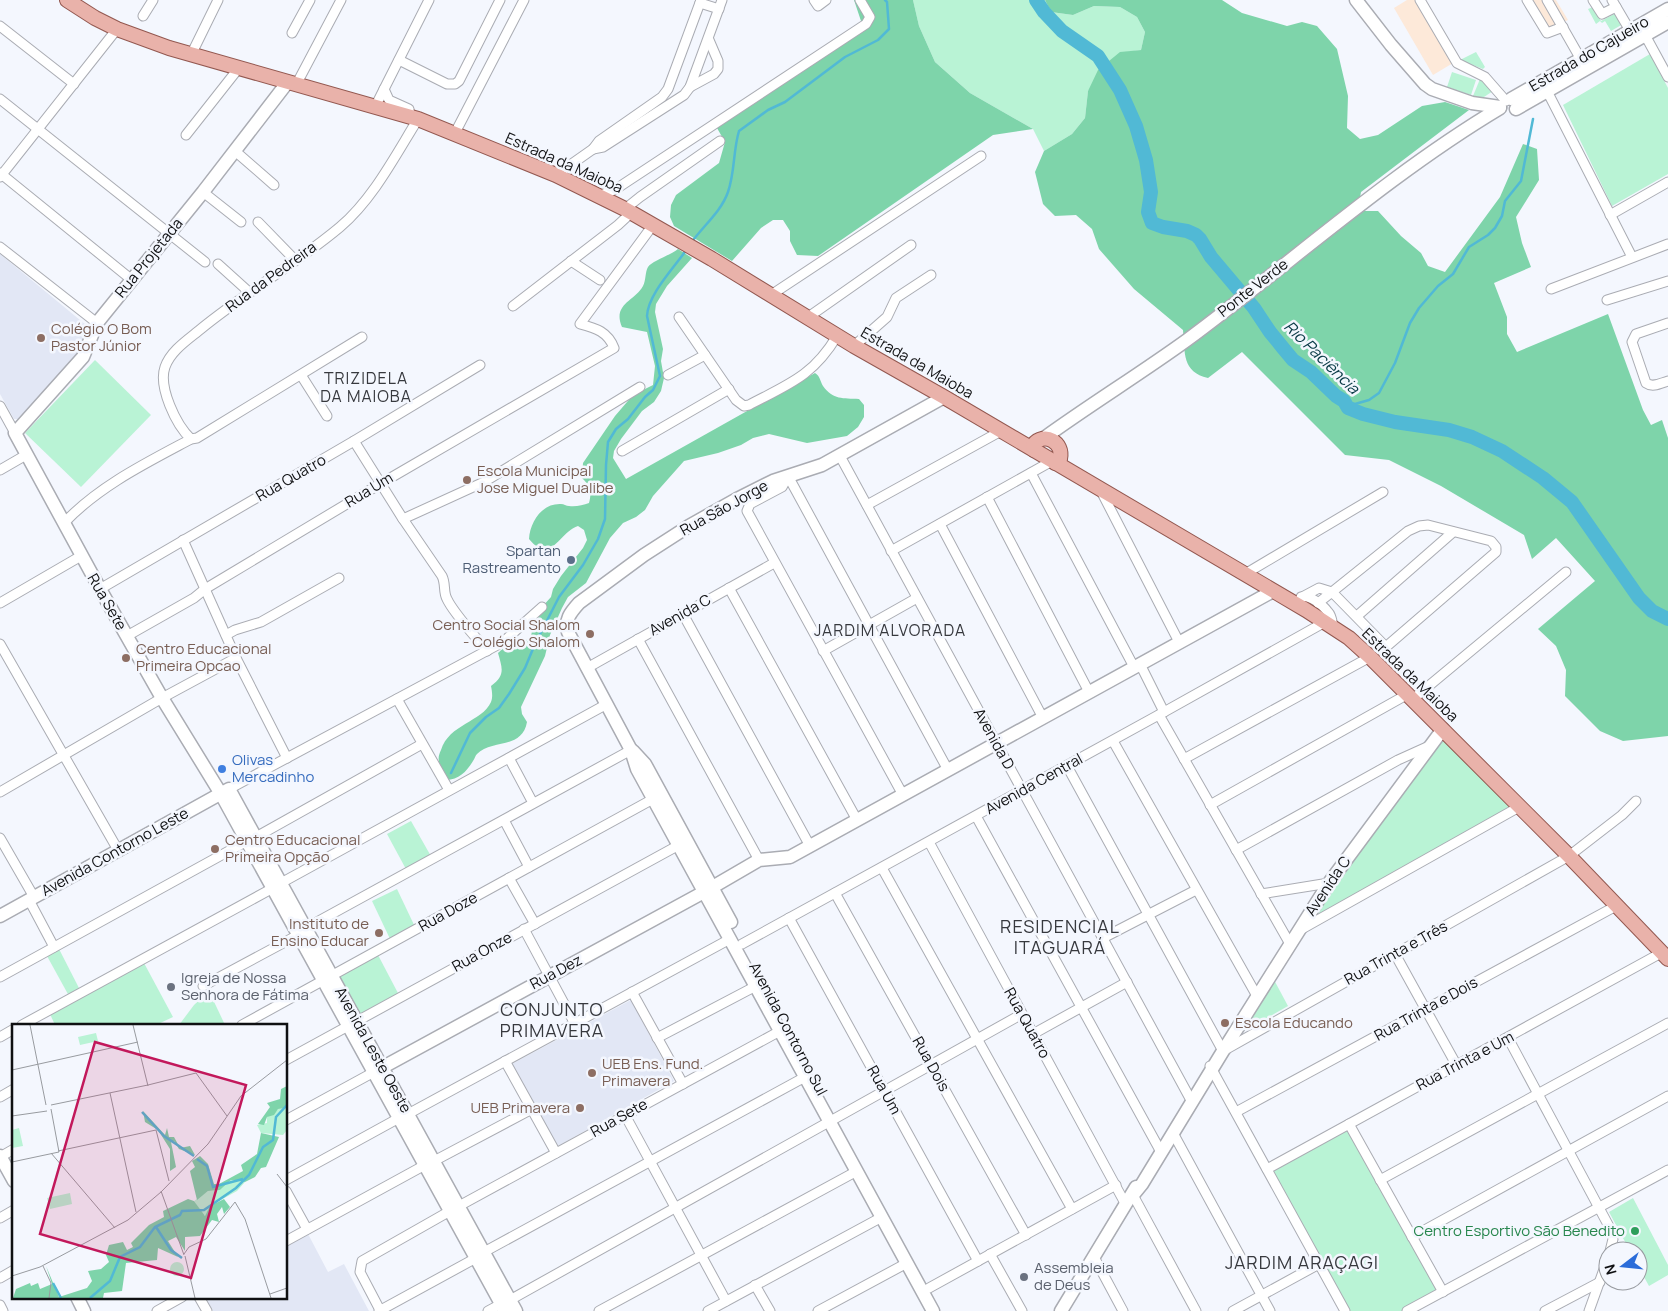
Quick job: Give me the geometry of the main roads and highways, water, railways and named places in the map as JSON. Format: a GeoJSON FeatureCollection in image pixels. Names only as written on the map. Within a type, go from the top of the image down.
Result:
{"type":"FeatureCollection","features":[{"type":"Feature","properties":{"kind":"main road","name":"Estrada da Maioba"},"geometry":{"type":"LineString","coordinates":[[73,2],[117,29],[169,48],[414,118],[556,174],[654,225],[837,336],[1006,434],[1039,443],[1079,477],[1273,590],[1298,599],[1370,656],[1570,856],[1665,956]]}},
{"type":"Feature","properties":{"kind":"waterway"},"geometry":{"type":"LineString","coordinates":[[691,243],[725,199],[732,177],[739,131],[768,110],[785,102],[845,57],[878,40],[889,29],[887,2],[885,0]]}},
{"type":"Feature","properties":{"kind":"waterway","name":"Rio Paciência"},"geometry":{"type":"LineString","coordinates":[[1036,0],[1044,12],[1062,31],[1098,56],[1120,90],[1136,126],[1146,160],[1151,192],[1148,212],[1152,223],[1196,235],[1211,257],[1254,308],[1270,332],[1293,360],[1311,372],[1336,396],[1344,401],[1348,408],[1395,422],[1449,430],[1472,437],[1502,451],[1543,478],[1572,502],[1639,598],[1652,611],[1668,619]]}},
{"type":"Feature","properties":{"kind":"waterway"},"geometry":{"type":"LineString","coordinates":[[1344,401],[1355,404],[1369,400],[1379,393],[1395,363],[1410,323],[1419,308],[1438,286],[1453,274],[1469,247],[1488,235],[1495,228],[1502,216],[1505,201],[1521,181],[1533,119]]}},
{"type":"Feature","properties":{"kind":"waterway"},"geometry":{"type":"LineString","coordinates":[[451,773],[470,733],[486,717],[499,708],[509,694],[525,668],[559,597],[583,565],[598,539],[605,519],[608,442],[616,429],[628,419],[653,390],[660,376],[647,316],[648,308],[662,281],[687,249]]}},
{"type":"Feature","properties":{"kind":"place","name":"Colégio O Bom Pastor Júnior"},"geometry":{"type":"Point","coordinates":[41,338]}},
{"type":"Feature","properties":{"kind":"place","name":"Escola Municipal Jose Miguel Dualibe"},"geometry":{"type":"Point","coordinates":[467,480]}},
{"type":"Feature","properties":{"kind":"place","name":"Spartan Rastreamento"},"geometry":{"type":"Point","coordinates":[571,560]}},
{"type":"Feature","properties":{"kind":"place","name":"Centro Social Shalom - Colégio Shalom"},"geometry":{"type":"Point","coordinates":[590,634]}},
{"type":"Feature","properties":{"kind":"place","name":"Centro Educacional Primeira Opcao"},"geometry":{"type":"Point","coordinates":[126,658]}},
{"type":"Feature","properties":{"kind":"place","name":"Olivas Mercadinho"},"geometry":{"type":"Point","coordinates":[222,769]}},
{"type":"Feature","properties":{"kind":"place","name":"Centro Educacional Primeira Opção"},"geometry":{"type":"Point","coordinates":[215,849]}},
{"type":"Feature","properties":{"kind":"place","name":"Instituto de Ensino Educar"},"geometry":{"type":"Point","coordinates":[379,933]}},
{"type":"Feature","properties":{"kind":"place","name":"Igreja de Nossa Senhora de Fátima"},"geometry":{"type":"Point","coordinates":[171,987]}},
{"type":"Feature","properties":{"kind":"place","name":"Escola Educando"},"geometry":{"type":"Point","coordinates":[1225,1023]}},
{"type":"Feature","properties":{"kind":"place","name":"UEB Ens. Fund. Primavera"},"geometry":{"type":"Point","coordinates":[592,1073]}},
{"type":"Feature","properties":{"kind":"place","name":"UEB Primavera"},"geometry":{"type":"Point","coordinates":[580,1108]}},
{"type":"Feature","properties":{"kind":"place","name":"Centro Esportivo São Benedito"},"geometry":{"type":"Point","coordinates":[1635,1231]}},
{"type":"Feature","properties":{"kind":"place","name":"Assembleia de Deus"},"geometry":{"type":"Point","coordinates":[1024,1277]}},
{"type":"Feature","properties":{"kind":"district","name":"TRIZIDELA DA MAIOBA"},"geometry":{"type":"Point","coordinates":[366,387]}},
{"type":"Feature","properties":{"kind":"district","name":"JARDIM ALVORADA"},"geometry":{"type":"Point","coordinates":[890,630]}},
{"type":"Feature","properties":{"kind":"district","name":"RESIDENCIAL ITAGUARÁ"},"geometry":{"type":"Point","coordinates":[1060,938]}},
{"type":"Feature","properties":{"kind":"district","name":"CONJUNTO PRIMAVERA"},"geometry":{"type":"Point","coordinates":[552,1020]}},
{"type":"Feature","properties":{"kind":"district","name":"JARDIM ARAÇAGI"},"geometry":{"type":"Point","coordinates":[1302,1263]}}]}
